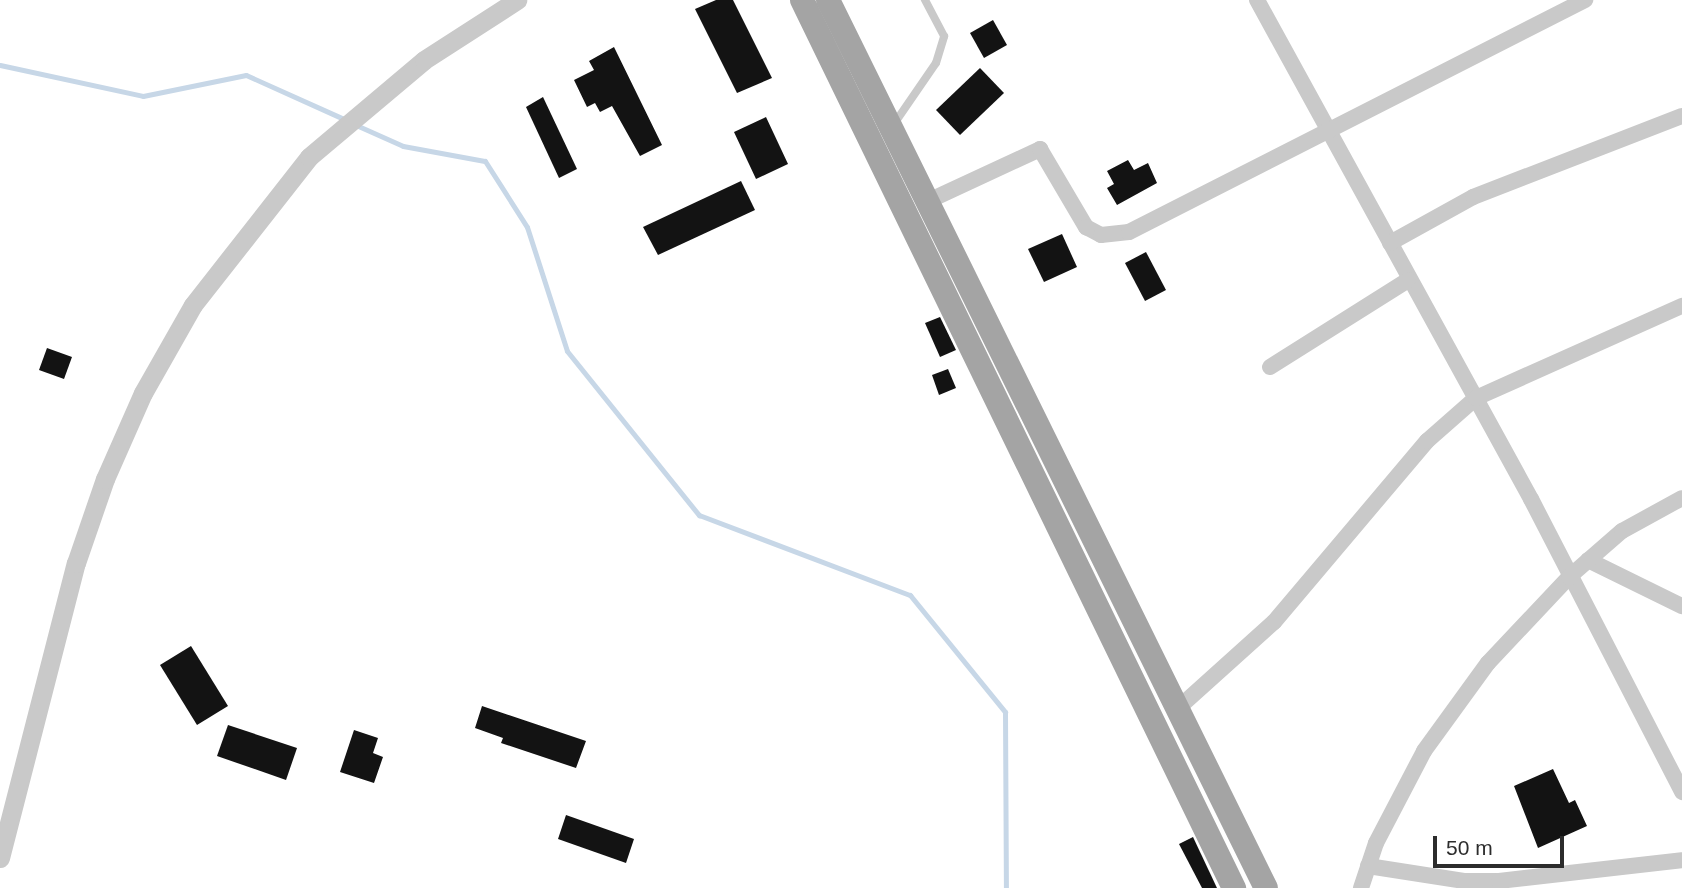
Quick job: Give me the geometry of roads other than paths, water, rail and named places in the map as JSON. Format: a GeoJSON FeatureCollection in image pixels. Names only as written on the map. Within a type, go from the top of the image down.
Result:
{"type":"FeatureCollection","features":[{"type":"Feature","properties":{"kind":"main road"},"geometry":{"type":"LineString","coordinates":[[802,0],[1234,888]]}},
{"type":"Feature","properties":{"kind":"main road"},"geometry":{"type":"LineString","coordinates":[[828,0],[1175,711],[1266,888]]}},
{"type":"Feature","properties":{"kind":"street"},"geometry":{"type":"LineString","coordinates":[[0,858],[76,563],[105,479],[143,393],[193,305],[309,157],[424,60],[517,0]]}},
{"type":"Feature","properties":{"kind":"street"},"geometry":{"type":"LineString","coordinates":[[1257,0],[1408,279],[1476,398],[1682,792]]}},
{"type":"Feature","properties":{"kind":"street"},"geometry":{"type":"LineString","coordinates":[[926,202],[1040,149],[1086,227],[1101,235],[1115,236],[1328,132],[1586,0]]}},
{"type":"Feature","properties":{"kind":"street"},"geometry":{"type":"LineString","coordinates":[[1390,243],[1473,197],[1682,116]]}},
{"type":"Feature","properties":{"kind":"street"},"geometry":{"type":"LineString","coordinates":[[1270,367],[1408,279]]}},
{"type":"Feature","properties":{"kind":"street"},"geometry":{"type":"LineString","coordinates":[[1175,711],[1274,622],[1427,441],[1476,398],[1682,306]]}},
{"type":"Feature","properties":{"kind":"street"},"geometry":{"type":"LineString","coordinates":[[1361,888],[1376,843],[1437,732],[1488,663],[1569,577],[1622,531],[1682,498]]}},
{"type":"Feature","properties":{"kind":"street"},"geometry":{"type":"LineString","coordinates":[[1588,560],[1682,606]]}},
{"type":"Feature","properties":{"kind":"street"},"geometry":{"type":"LineString","coordinates":[[1368,866],[1464,881],[1499,881],[1682,860]]}},
{"type":"Feature","properties":{"kind":"lane"},"geometry":{"type":"LineString","coordinates":[[890,130],[936,63],[944,36],[925,0]]}},
{"type":"Feature","properties":{"kind":"waterway"},"geometry":{"type":"LineString","coordinates":[[0,65],[143,96],[246,75],[344,119]]}},
{"type":"Feature","properties":{"kind":"waterway"},"geometry":{"type":"LineString","coordinates":[[356,125],[403,146],[485,161],[527,227],[567,351],[699,515],[910,595],[1005,712],[1006,888]]}}]}
